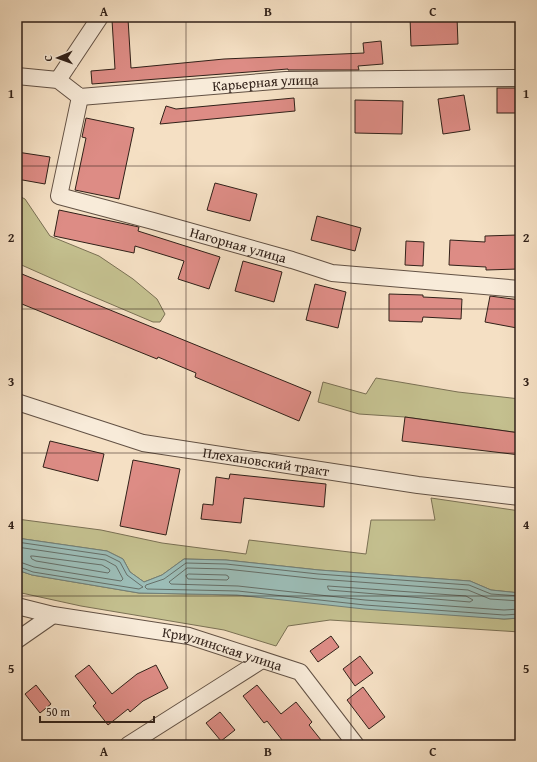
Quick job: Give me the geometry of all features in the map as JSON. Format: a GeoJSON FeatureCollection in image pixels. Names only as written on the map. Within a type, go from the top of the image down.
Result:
{"type":"FeatureCollection","features":[{"type":"Feature","properties":{"kind":"street"},"geometry":{"type":"LineString","coordinates":[[58,80],[100,17]]}},
{"type":"Feature","properties":{"kind":"street"},"geometry":{"type":"LineString","coordinates":[[17,76],[58,80],[80,97]]}},
{"type":"Feature","properties":{"kind":"street","name":"Карьерная улица"},"geometry":{"type":"LineString","coordinates":[[80,97],[286,80],[520,78]]}},
{"type":"Feature","properties":{"kind":"street","name":"Нагорная улица"},"geometry":{"type":"LineString","coordinates":[[80,97],[59,196],[277,256],[332,274],[520,289]]}},
{"type":"Feature","properties":{"kind":"street","name":"Плехановский тракт"},"geometry":{"type":"LineString","coordinates":[[17,402],[143,443],[418,485],[520,498]]}},
{"type":"Feature","properties":{"kind":"street","name":"Криулинская улица"},"geometry":{"type":"LineString","coordinates":[[17,606],[53,615],[189,636],[300,672],[356,745]]}},
{"type":"Feature","properties":{"kind":"street"},"geometry":{"type":"LineString","coordinates":[[17,640],[53,615]]}},
{"type":"Feature","properties":{"kind":"street"},"geometry":{"type":"LineString","coordinates":[[128,745],[262,660]]}},
{"type":"Feature","properties":{"kind":"shaded area"},"geometry":{"type":"Polygon","coordinates":[[[17,195],[25,199],[50,236],[99,256],[133,279],[157,299],[165,314],[160,322],[153,322],[17,263],[17,195]]]}},
{"type":"Feature","properties":{"kind":"shaded area"},"geometry":{"type":"Polygon","coordinates":[[[376,378],[458,392],[520,399],[520,433],[405,417],[359,414],[318,402],[323,382],[366,394],[376,378]]]}},
{"type":"Feature","properties":{"kind":"shaded area"},"geometry":{"type":"Polygon","coordinates":[[[431,498],[520,511],[520,593],[491,590],[470,581],[319,570],[226,560],[184,559],[162,575],[144,582],[130,572],[123,559],[107,551],[17,538],[17,519],[101,530],[162,543],[246,554],[249,540],[366,554],[371,520],[435,520],[431,498]]]}},
{"type":"Feature","properties":{"kind":"shaded area"},"geometry":{"type":"Polygon","coordinates":[[[17,570],[32,575],[139,593],[237,595],[504,619],[520,618],[520,632],[330,620],[288,626],[276,646],[224,630],[81,606],[17,592],[17,570]]]}},
{"type":"Feature","properties":{"kind":"water"},"geometry":{"type":"Polygon","coordinates":[[[17,538],[107,551],[123,559],[130,572],[144,582],[162,575],[184,559],[226,560],[319,570],[470,581],[491,590],[520,593],[520,618],[504,619],[364,609],[237,595],[139,593],[32,575],[17,570],[17,538]]]}},
{"type":"Feature","properties":{"kind":"building"},"geometry":{"type":"Polygon","coordinates":[[[410,17],[457,17],[458,44],[411,46],[410,17]]]}},
{"type":"Feature","properties":{"kind":"building"},"geometry":{"type":"Polygon","coordinates":[[[128,19],[131,68],[224,59],[364,53],[363,43],[381,41],[383,64],[358,66],[359,70],[288,69],[92,84],[91,71],[115,69],[112,20],[128,19]]]}},
{"type":"Feature","properties":{"kind":"building"},"geometry":{"type":"Polygon","coordinates":[[[497,88],[518,88],[518,113],[497,113],[497,88]]]}},
{"type":"Feature","properties":{"kind":"building"},"geometry":{"type":"Polygon","coordinates":[[[464,95],[470,130],[443,134],[438,99],[464,95]]]}},
{"type":"Feature","properties":{"kind":"building"},"geometry":{"type":"Polygon","coordinates":[[[294,98],[295,111],[160,124],[166,106],[176,109],[294,98]]]}},
{"type":"Feature","properties":{"kind":"building"},"geometry":{"type":"Polygon","coordinates":[[[355,100],[403,101],[402,134],[355,133],[355,100]]]}},
{"type":"Feature","properties":{"kind":"building"},"geometry":{"type":"Polygon","coordinates":[[[86,118],[134,128],[119,199],[75,190],[86,138],[82,137],[86,118]]]}},
{"type":"Feature","properties":{"kind":"building"},"geometry":{"type":"Polygon","coordinates":[[[17,152],[50,157],[45,184],[17,179],[17,152]]]}},
{"type":"Feature","properties":{"kind":"building"},"geometry":{"type":"Polygon","coordinates":[[[215,183],[257,194],[250,221],[207,210],[215,183]]]}},
{"type":"Feature","properties":{"kind":"building"},"geometry":{"type":"Polygon","coordinates":[[[59,210],[139,227],[138,231],[220,257],[209,289],[178,279],[184,261],[135,246],[134,253],[54,236],[59,210]]]}},
{"type":"Feature","properties":{"kind":"building"},"geometry":{"type":"Polygon","coordinates":[[[317,216],[361,228],[355,251],[311,240],[317,216]]]}},
{"type":"Feature","properties":{"kind":"building"},"geometry":{"type":"Polygon","coordinates":[[[517,235],[518,269],[486,270],[486,267],[449,265],[450,240],[485,242],[485,236],[517,235]]]}},
{"type":"Feature","properties":{"kind":"building"},"geometry":{"type":"Polygon","coordinates":[[[406,241],[424,242],[423,266],[405,265],[406,241]]]}},
{"type":"Feature","properties":{"kind":"building"},"geometry":{"type":"Polygon","coordinates":[[[243,261],[282,272],[274,302],[235,291],[243,261]]]}},
{"type":"Feature","properties":{"kind":"building"},"geometry":{"type":"Polygon","coordinates":[[[17,272],[311,392],[299,421],[195,377],[196,373],[158,357],[157,359],[17,302],[17,272]]]}},
{"type":"Feature","properties":{"kind":"building"},"geometry":{"type":"Polygon","coordinates":[[[315,284],[346,292],[338,328],[306,320],[315,284]]]}},
{"type":"Feature","properties":{"kind":"building"},"geometry":{"type":"Polygon","coordinates":[[[389,294],[423,295],[423,297],[462,299],[461,319],[423,317],[422,322],[389,321],[389,294]]]}},
{"type":"Feature","properties":{"kind":"building"},"geometry":{"type":"Polygon","coordinates":[[[490,296],[520,300],[520,312],[517,328],[485,322],[490,296]]]}},
{"type":"Feature","properties":{"kind":"building"},"geometry":{"type":"Polygon","coordinates":[[[405,417],[520,433],[520,455],[402,441],[405,417]]]}},
{"type":"Feature","properties":{"kind":"building"},"geometry":{"type":"Polygon","coordinates":[[[50,441],[104,454],[98,481],[43,467],[50,441]]]}},
{"type":"Feature","properties":{"kind":"building"},"geometry":{"type":"Polygon","coordinates":[[[133,460],[180,469],[166,535],[120,526],[133,460]]]}},
{"type":"Feature","properties":{"kind":"building"},"geometry":{"type":"Polygon","coordinates":[[[230,474],[326,484],[324,507],[244,498],[241,523],[201,519],[203,504],[213,505],[216,477],[229,479],[230,474]]]}},
{"type":"Feature","properties":{"kind":"building"},"geometry":{"type":"Polygon","coordinates":[[[331,636],[339,647],[318,662],[310,651],[331,636]]]}},
{"type":"Feature","properties":{"kind":"building"},"geometry":{"type":"Polygon","coordinates":[[[360,656],[373,673],[355,686],[343,669],[360,656]]]}},
{"type":"Feature","properties":{"kind":"building"},"geometry":{"type":"Polygon","coordinates":[[[89,665],[112,694],[137,674],[156,665],[168,688],[143,701],[130,712],[128,709],[108,725],[93,706],[96,703],[75,676],[89,665]]]}},
{"type":"Feature","properties":{"kind":"building"},"geometry":{"type":"Polygon","coordinates":[[[36,685],[51,704],[40,713],[25,694],[36,685]]]}},
{"type":"Feature","properties":{"kind":"building"},"geometry":{"type":"Polygon","coordinates":[[[257,685],[281,714],[296,702],[312,722],[309,725],[325,745],[286,745],[267,721],[264,723],[243,696],[257,685]]]}},
{"type":"Feature","properties":{"kind":"building"},"geometry":{"type":"Polygon","coordinates":[[[363,687],[385,717],[369,729],[347,700],[363,687]]]}},
{"type":"Feature","properties":{"kind":"building"},"geometry":{"type":"Polygon","coordinates":[[[220,712],[235,730],[221,741],[206,723],[220,712]]]}}]}
